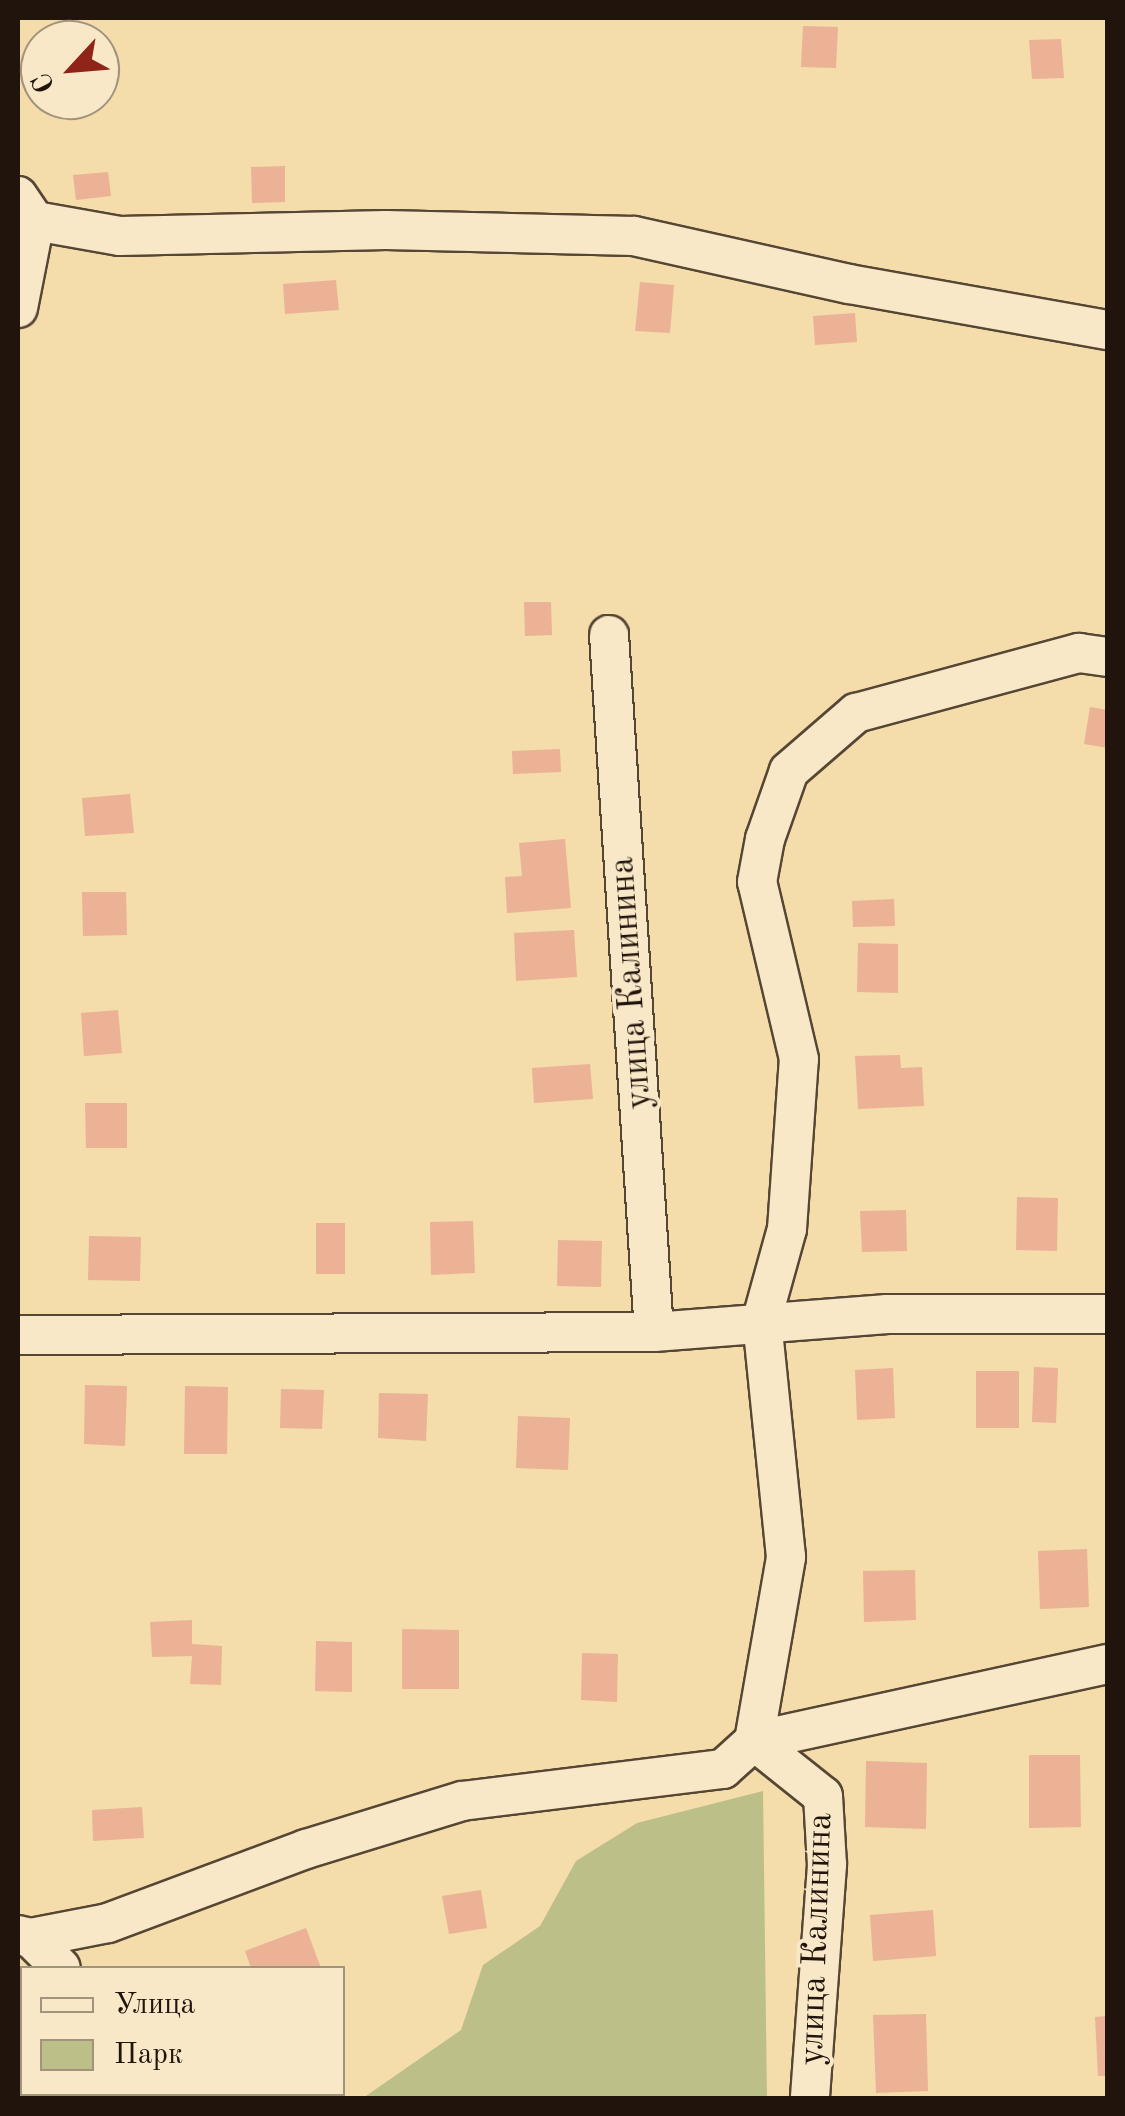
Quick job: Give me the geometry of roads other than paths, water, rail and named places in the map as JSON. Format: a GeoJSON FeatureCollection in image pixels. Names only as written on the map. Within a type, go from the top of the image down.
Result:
{"type":"FeatureCollection","features":[{"type":"Feature","properties":{"kind":"street"},"geometry":{"type":"LineString","coordinates":[[18,308],[26,209],[120,236],[386,230],[634,236],[849,284],[1108,330]]}},
{"type":"Feature","properties":{"kind":"street","name":"улица Калинина"},"geometry":{"type":"LineString","coordinates":[[609,635],[654,1332]]}},
{"type":"Feature","properties":{"kind":"street"},"geometry":{"type":"LineString","coordinates":[[754,1741],[786,1556],[762,1319],[786,1229],[799,1059],[757,882],[789,771],[856,713],[1093,655]]}},
{"type":"Feature","properties":{"kind":"street"},"geometry":{"type":"LineString","coordinates":[[18,1335],[654,1332],[762,1319],[1108,1314]]}},
{"type":"Feature","properties":{"kind":"street"},"geometry":{"type":"LineString","coordinates":[[24,1937],[108,1923],[306,1849],[462,1801],[723,1769],[754,1741],[1108,1664]]}},
{"type":"Feature","properties":{"kind":"street","name":"улица Калинина"},"geometry":{"type":"LineString","coordinates":[[754,1741],[823,1796],[827,1865],[810,2098]]}},
{"type":"Feature","properties":{"kind":"street"},"geometry":{"type":"LineString","coordinates":[[24,1937],[58,1966]]}}]}
